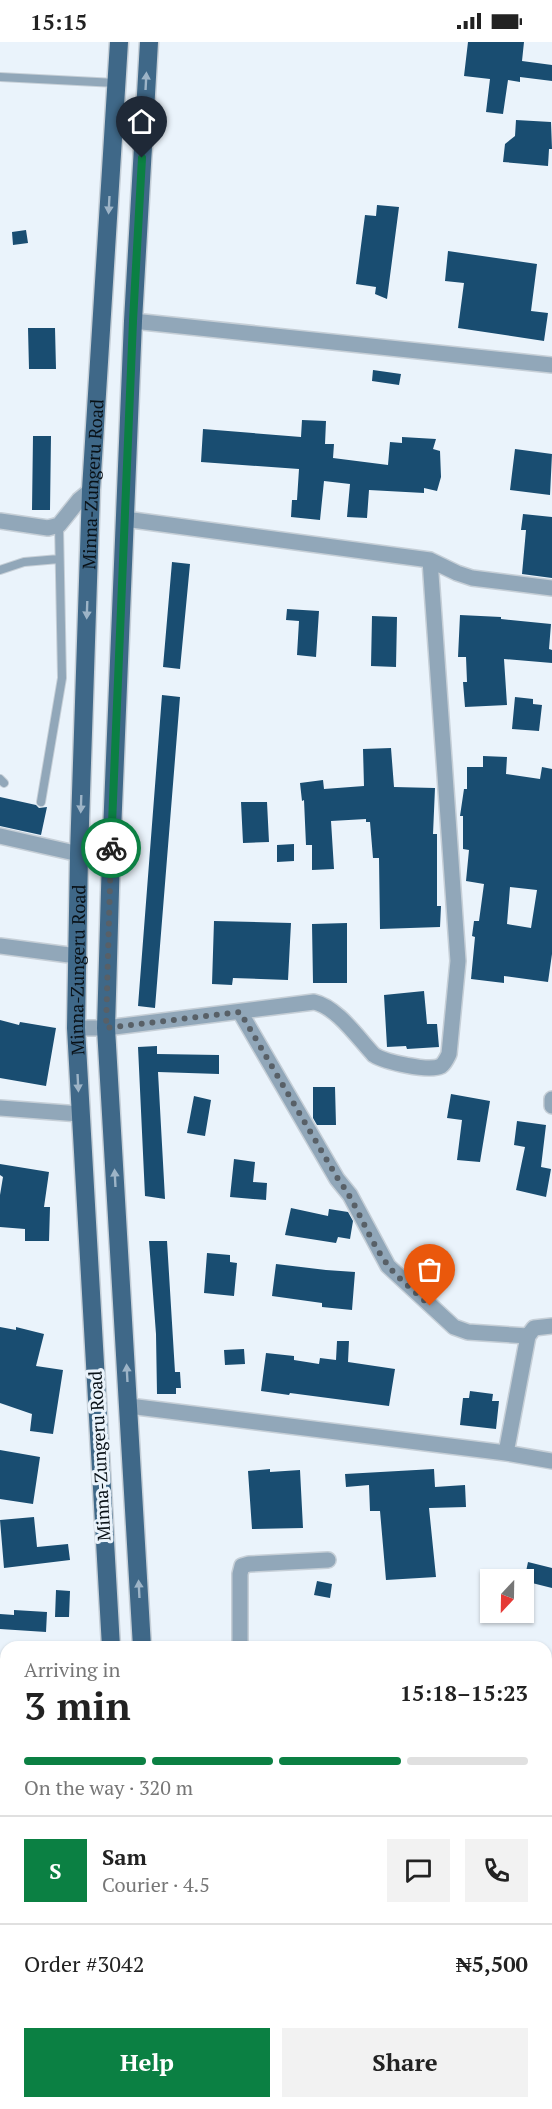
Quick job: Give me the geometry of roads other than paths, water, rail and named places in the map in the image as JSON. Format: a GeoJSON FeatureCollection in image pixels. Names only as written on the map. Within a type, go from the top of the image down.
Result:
{"type":"FeatureCollection","features":[{"type":"Feature","properties":{"kind":"main road","name":"Minna-Zungeru Road"},"geometry":{"type":"LineString","coordinates":[[111,1641],[76,1028],[79,854],[91,490],[118,42]]}},
{"type":"Feature","properties":{"kind":"main road","name":"Minna-Zungeru Road"},"geometry":{"type":"LineString","coordinates":[[142,1641],[106,1028],[133,321],[149,42]]}},
{"type":"Feature","properties":{"kind":"street"},"geometry":{"type":"LineString","coordinates":[[133,321],[552,365]]}},
{"type":"Feature","properties":{"kind":"street"},"geometry":{"type":"LineString","coordinates":[[0,522],[48,528],[59,525],[79,500],[91,490]]}},
{"type":"Feature","properties":{"kind":"street"},"geometry":{"type":"LineString","coordinates":[[125,519],[430,560],[472,578],[552,588]]}},
{"type":"Feature","properties":{"kind":"street"},"geometry":{"type":"LineString","coordinates":[[76,1028],[106,1028],[314,1002],[325,1004],[374,1055],[382,1060],[432,1068],[441,1066],[449,1054],[458,961],[430,560]]}},
{"type":"Feature","properties":{"kind":"street"},"geometry":{"type":"LineString","coordinates":[[0,836],[79,854]]}},
{"type":"Feature","properties":{"kind":"street"},"geometry":{"type":"LineString","coordinates":[[0,946],[77,956]]}},
{"type":"Feature","properties":{"kind":"street"},"geometry":{"type":"LineString","coordinates":[[240,1012],[338,1179],[350,1195],[388,1266],[454,1327],[468,1332],[528,1336]]}},
{"type":"Feature","properties":{"kind":"street"},"geometry":{"type":"LineString","coordinates":[[552,1099],[552,1106]]}},
{"type":"Feature","properties":{"kind":"street"},"geometry":{"type":"LineString","coordinates":[[0,1108],[80,1114]]}},
{"type":"Feature","properties":{"kind":"street"},"geometry":{"type":"LineString","coordinates":[[506,1453],[528,1336],[534,1328],[552,1326]]}},
{"type":"Feature","properties":{"kind":"street"},"geometry":{"type":"LineString","coordinates":[[129,1406],[506,1453],[552,1461]]}},
{"type":"Feature","properties":{"kind":"street"},"geometry":{"type":"LineString","coordinates":[[240,1641],[242,1566],[328,1560]]}},
{"type":"Feature","properties":{"kind":"lane"},"geometry":{"type":"LineString","coordinates":[[0,77],[116,83]]}},
{"type":"Feature","properties":{"kind":"lane"},"geometry":{"type":"LineString","coordinates":[[41,802],[62,678],[59,525]]}},
{"type":"Feature","properties":{"kind":"lane"},"geometry":{"type":"LineString","coordinates":[[0,570],[24,562],[59,559]]}},
{"type":"Feature","properties":{"kind":"lane"},"geometry":{"type":"LineString","coordinates":[[62,678],[85,679]]}}]}
